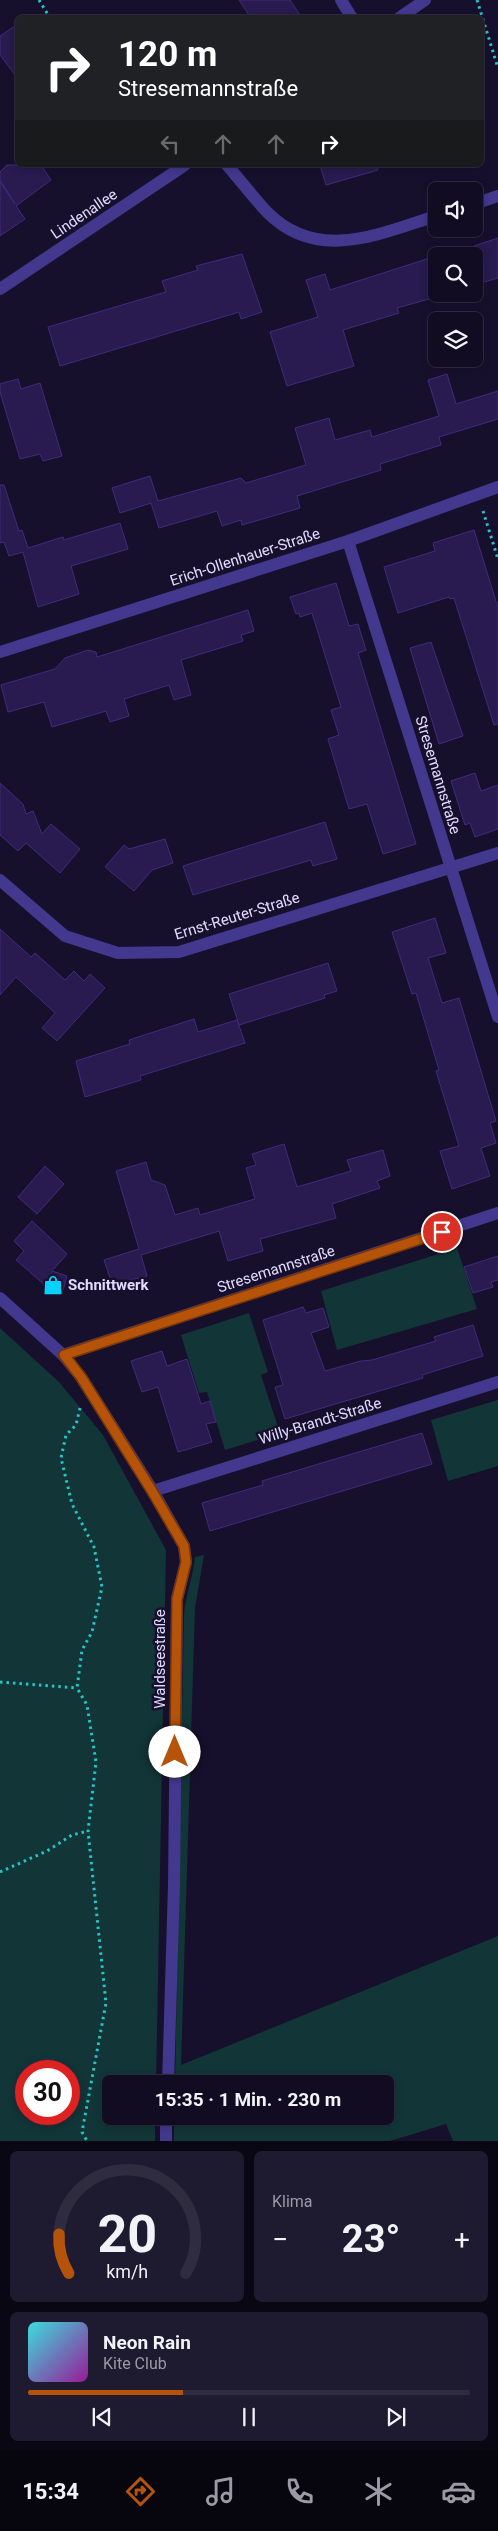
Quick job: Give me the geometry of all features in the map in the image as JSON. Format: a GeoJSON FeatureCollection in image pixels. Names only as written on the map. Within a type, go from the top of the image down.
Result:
{"type":"FeatureCollection","features":[{"type":"Feature","properties":{"kind":"street"},"geometry":{"type":"LineString","coordinates":[[341,0],[350,15]]}},
{"type":"Feature","properties":{"kind":"street"},"geometry":{"type":"LineString","coordinates":[[404,15],[425,0]]}},
{"type":"Feature","properties":{"kind":"street","name":"Lindenallee"},"geometry":{"type":"LineString","coordinates":[[0,289],[182,167]]}},
{"type":"Feature","properties":{"kind":"street"},"geometry":{"type":"LineString","coordinates":[[229,167],[268,213],[291,230],[314,238],[346,242],[372,237],[428,219]]}},
{"type":"Feature","properties":{"kind":"street"},"geometry":{"type":"LineString","coordinates":[[483,201],[498,196]]}},
{"type":"Feature","properties":{"kind":"street","name":"Erich-Ollenhauer-Straße"},"geometry":{"type":"LineString","coordinates":[[0,652],[348,541],[498,487]]}},
{"type":"Feature","properties":{"kind":"street","name":"Stresemannstraße"},"geometry":{"type":"LineString","coordinates":[[348,541],[498,1017]]}},
{"type":"Feature","properties":{"kind":"street","name":"Ernst-Reuter-Straße"},"geometry":{"type":"LineString","coordinates":[[0,880],[65,936],[118,953],[179,952],[498,853]]}},
{"type":"Feature","properties":{"kind":"street","name":"Stresemannstraße"},"geometry":{"type":"LineString","coordinates":[[64,1355],[498,1213]]}},
{"type":"Feature","properties":{"kind":"street","name":"Waldseestraße"},"geometry":{"type":"LineString","coordinates":[[0,1298],[64,1355],[81,1377],[184,1546],[186,1562],[177,1599],[174,1885],[168,2075]]}},
{"type":"Feature","properties":{"kind":"street","name":"Willy-Brandt-Straße"},"geometry":{"type":"LineString","coordinates":[[152,1491],[498,1382]]}},
{"type":"Feature","properties":{"kind":"street"},"geometry":{"type":"LineString","coordinates":[[166,2125],[166,2141]]}},
{"type":"Feature","properties":{"kind":"path"},"geometry":{"type":"LineString","coordinates":[[39,0],[48,15]]}},
{"type":"Feature","properties":{"kind":"path"},"geometry":{"type":"LineString","coordinates":[[477,0],[482,15]]}},
{"type":"Feature","properties":{"kind":"path"},"geometry":{"type":"LineString","coordinates":[[484,23],[498,68]]}},
{"type":"Feature","properties":{"kind":"path"},"geometry":{"type":"LineString","coordinates":[[478,494],[498,559]]}},
{"type":"Feature","properties":{"kind":"path"},"geometry":{"type":"LineString","coordinates":[[81,1377],[81,1403],[76,1425],[66,1435],[61,1458],[72,1504],[94,1547],[102,1587],[92,1632],[82,1650],[77,1688],[87,1705],[96,1762],[88,1831],[106,2003],[82,2132],[87,2141]]}},
{"type":"Feature","properties":{"kind":"path"},"geometry":{"type":"LineString","coordinates":[[0,1682],[77,1688]]}},
{"type":"Feature","properties":{"kind":"path"},"geometry":{"type":"LineString","coordinates":[[0,1872],[47,1851],[72,1835],[88,1831]]}},
{"type":"Feature","properties":{"kind":"green space"},"geometry":{"type":"Polygon","coordinates":[[[457,1248],[477,1309],[337,1350],[321,1291],[457,1248]]]}},
{"type":"Feature","properties":{"kind":"green space"},"geometry":{"type":"Polygon","coordinates":[[[249,1313],[268,1372],[261,1375],[280,1433],[225,1450],[207,1392],[199,1393],[181,1335],[249,1313]]]}},
{"type":"Feature","properties":{"kind":"green space"},"geometry":{"type":"Polygon","coordinates":[[[0,1328],[59,1382],[103,1435],[166,1550],[156,2075],[102,2075],[102,2125],[155,2125],[155,2141],[0,2141],[0,1328]]]}},
{"type":"Feature","properties":{"kind":"green space"},"geometry":{"type":"Polygon","coordinates":[[[498,1400],[498,1466],[448,1481],[431,1420],[498,1400]]]}},
{"type":"Feature","properties":{"kind":"green space"},"geometry":{"type":"Polygon","coordinates":[[[204,1555],[195,1608],[181,2065],[498,1936],[498,2141],[453,2141],[446,2124],[390,2141],[174,2141],[174,2125],[394,2125],[394,2075],[175,2075],[184,1613],[195,1557],[204,1555]]]}},
{"type":"Feature","properties":{"kind":"building"},"geometry":{"type":"Polygon","coordinates":[[[239,0],[290,0],[300,15],[249,15],[239,0]]]}},
{"type":"Feature","properties":{"kind":"building"},"geometry":{"type":"Polygon","coordinates":[[[15,26],[15,75],[0,55],[0,36],[15,26]]]}},
{"type":"Feature","properties":{"kind":"building"},"geometry":{"type":"Polygon","coordinates":[[[7,165],[15,165],[15,167],[42,167],[51,180],[16,206],[25,219],[0,236],[0,182],[15,204],[0,180],[0,172],[7,165]]]}},
{"type":"Feature","properties":{"kind":"building"},"geometry":{"type":"Polygon","coordinates":[[[321,167],[377,167],[378,170],[326,185],[321,167]]]}},
{"type":"Feature","properties":{"kind":"building"},"geometry":{"type":"Polygon","coordinates":[[[498,238],[498,278],[483,282],[483,247],[474,246],[498,238]]]}},
{"type":"Feature","properties":{"kind":"building"},"geometry":{"type":"Polygon","coordinates":[[[242,254],[262,312],[241,319],[239,312],[60,366],[48,327],[166,292],[162,281],[198,270],[196,266],[242,254]]]}},
{"type":"Feature","properties":{"kind":"building"},"geometry":{"type":"Polygon","coordinates":[[[428,259],[428,299],[397,308],[399,313],[343,330],[354,366],[287,386],[270,332],[318,317],[306,280],[325,274],[330,290],[428,259]]]}},
{"type":"Feature","properties":{"kind":"building"},"geometry":{"type":"Polygon","coordinates":[[[447,374],[456,404],[498,391],[498,419],[439,437],[441,445],[380,464],[381,470],[297,496],[300,508],[242,525],[241,520],[222,526],[217,511],[159,528],[151,503],[120,513],[112,488],[150,476],[158,501],[241,478],[246,483],[306,465],[295,428],[329,418],[335,440],[370,430],[372,437],[439,416],[428,380],[447,374]]]}},
{"type":"Feature","properties":{"kind":"building"},"geometry":{"type":"Polygon","coordinates":[[[18,379],[21,389],[40,383],[62,456],[43,461],[40,454],[20,459],[0,392],[0,384],[18,379]]]}},
{"type":"Feature","properties":{"kind":"building"},"geometry":{"type":"Polygon","coordinates":[[[0,485],[4,485],[19,531],[22,530],[28,548],[63,537],[64,540],[120,523],[128,549],[71,566],[79,594],[38,607],[23,552],[9,556],[4,542],[0,543],[0,485]]]}},
{"type":"Feature","properties":{"kind":"building"},"geometry":{"type":"Polygon","coordinates":[[[474,530],[498,608],[498,724],[494,725],[454,598],[450,599],[449,597],[398,613],[384,567],[435,551],[433,543],[474,530]]]}},
{"type":"Feature","properties":{"kind":"building"},"geometry":{"type":"Polygon","coordinates":[[[336,583],[349,626],[358,624],[366,650],[358,653],[416,844],[383,854],[367,804],[349,809],[328,739],[339,735],[331,710],[341,707],[312,613],[300,617],[299,613],[296,614],[290,597],[336,583]]]}},
{"type":"Feature","properties":{"kind":"building"},"geometry":{"type":"Polygon","coordinates":[[[248,610],[254,631],[241,635],[243,641],[181,660],[191,695],[174,700],[169,685],[124,699],[129,716],[110,722],[106,711],[52,727],[44,702],[8,712],[1,685],[55,669],[65,658],[88,650],[96,652],[97,657],[248,610]]]}},
{"type":"Feature","properties":{"kind":"building"},"geometry":{"type":"Polygon","coordinates":[[[431,642],[463,736],[439,744],[410,648],[431,642]]]}},
{"type":"Feature","properties":{"kind":"building"},"geometry":{"type":"Polygon","coordinates":[[[475,773],[481,791],[498,785],[498,829],[475,837],[470,823],[465,825],[451,781],[475,773]]]}},
{"type":"Feature","properties":{"kind":"building"},"geometry":{"type":"Polygon","coordinates":[[[0,783],[23,804],[26,814],[33,811],[42,834],[51,824],[80,849],[60,873],[26,843],[18,851],[0,835],[0,783]]]}},
{"type":"Feature","properties":{"kind":"building"},"geometry":{"type":"Polygon","coordinates":[[[325,822],[337,859],[313,866],[311,860],[193,895],[183,866],[325,822]]]}},
{"type":"Feature","properties":{"kind":"building"},"geometry":{"type":"Polygon","coordinates":[[[165,839],[173,863],[152,870],[134,891],[105,867],[124,845],[129,849],[165,839]]]}},
{"type":"Feature","properties":{"kind":"building"},"geometry":{"type":"Polygon","coordinates":[[[435,918],[446,953],[428,958],[442,1003],[459,998],[496,1121],[490,1123],[496,1143],[481,1148],[490,1176],[452,1189],[440,1151],[459,1146],[436,1071],[439,1070],[416,993],[412,994],[392,932],[435,918]]]}},
{"type":"Feature","properties":{"kind":"building"},"geometry":{"type":"Polygon","coordinates":[[[0,929],[31,957],[35,953],[65,980],[74,971],[84,981],[90,974],[105,988],[57,1041],[42,1028],[55,1013],[16,977],[0,995],[0,929]]]}},
{"type":"Feature","properties":{"kind":"building"},"geometry":{"type":"Polygon","coordinates":[[[328,963],[337,991],[324,995],[325,998],[239,1025],[229,994],[328,963]]]}},
{"type":"Feature","properties":{"kind":"building"},"geometry":{"type":"Polygon","coordinates":[[[194,1019],[198,1032],[237,1020],[245,1043],[140,1076],[141,1080],[85,1097],[76,1061],[130,1044],[129,1040],[194,1019]]]}},
{"type":"Feature","properties":{"kind":"building"},"geometry":{"type":"Polygon","coordinates":[[[284,1144],[297,1187],[351,1171],[347,1160],[383,1150],[390,1176],[377,1181],[380,1188],[332,1204],[336,1218],[260,1239],[263,1251],[228,1261],[219,1231],[141,1255],[147,1276],[112,1284],[104,1260],[139,1249],[116,1171],[146,1162],[151,1180],[165,1185],[175,1215],[198,1208],[200,1215],[255,1199],[246,1168],[256,1165],[252,1154],[284,1144]]]}},
{"type":"Feature","properties":{"kind":"building"},"geometry":{"type":"Polygon","coordinates":[[[45,1166],[64,1184],[37,1214],[18,1197],[45,1166]]]}},
{"type":"Feature","properties":{"kind":"building"},"geometry":{"type":"Polygon","coordinates":[[[32,1221],[67,1254],[52,1271],[67,1276],[62,1294],[47,1293],[47,1287],[16,1260],[24,1251],[14,1241],[32,1221]]]}},
{"type":"Feature","properties":{"kind":"building"},"geometry":{"type":"Polygon","coordinates":[[[498,1256],[498,1280],[491,1282],[493,1287],[473,1293],[464,1267],[498,1256]]]}},
{"type":"Feature","properties":{"kind":"building"},"geometry":{"type":"Polygon","coordinates":[[[303,1307],[306,1313],[323,1308],[329,1327],[311,1333],[325,1371],[361,1361],[372,1360],[436,1341],[434,1337],[473,1325],[483,1356],[422,1375],[423,1378],[285,1419],[275,1387],[283,1385],[263,1320],[303,1307]]]}},
{"type":"Feature","properties":{"kind":"building"},"geometry":{"type":"Polygon","coordinates":[[[162,1351],[167,1366],[187,1359],[201,1404],[210,1401],[216,1422],[206,1424],[212,1442],[178,1452],[158,1387],[142,1392],[131,1361],[162,1351]]]}},
{"type":"Feature","properties":{"kind":"building"},"geometry":{"type":"Polygon","coordinates":[[[422,1433],[432,1464],[210,1531],[202,1503],[263,1485],[262,1481],[422,1433]]]}},
{"type":"Feature","properties":{"kind":"place","name":"Schnittwerk"},"geometry":{"type":"Point","coordinates":[53,1285]}},
{"type":"Feature","properties":{"kind":"route"},"geometry":{"type":"LineString","coordinates":[[175,1752],[177,1599],[186,1562],[184,1546],[81,1377],[64,1355],[442,1232]]}}]}
